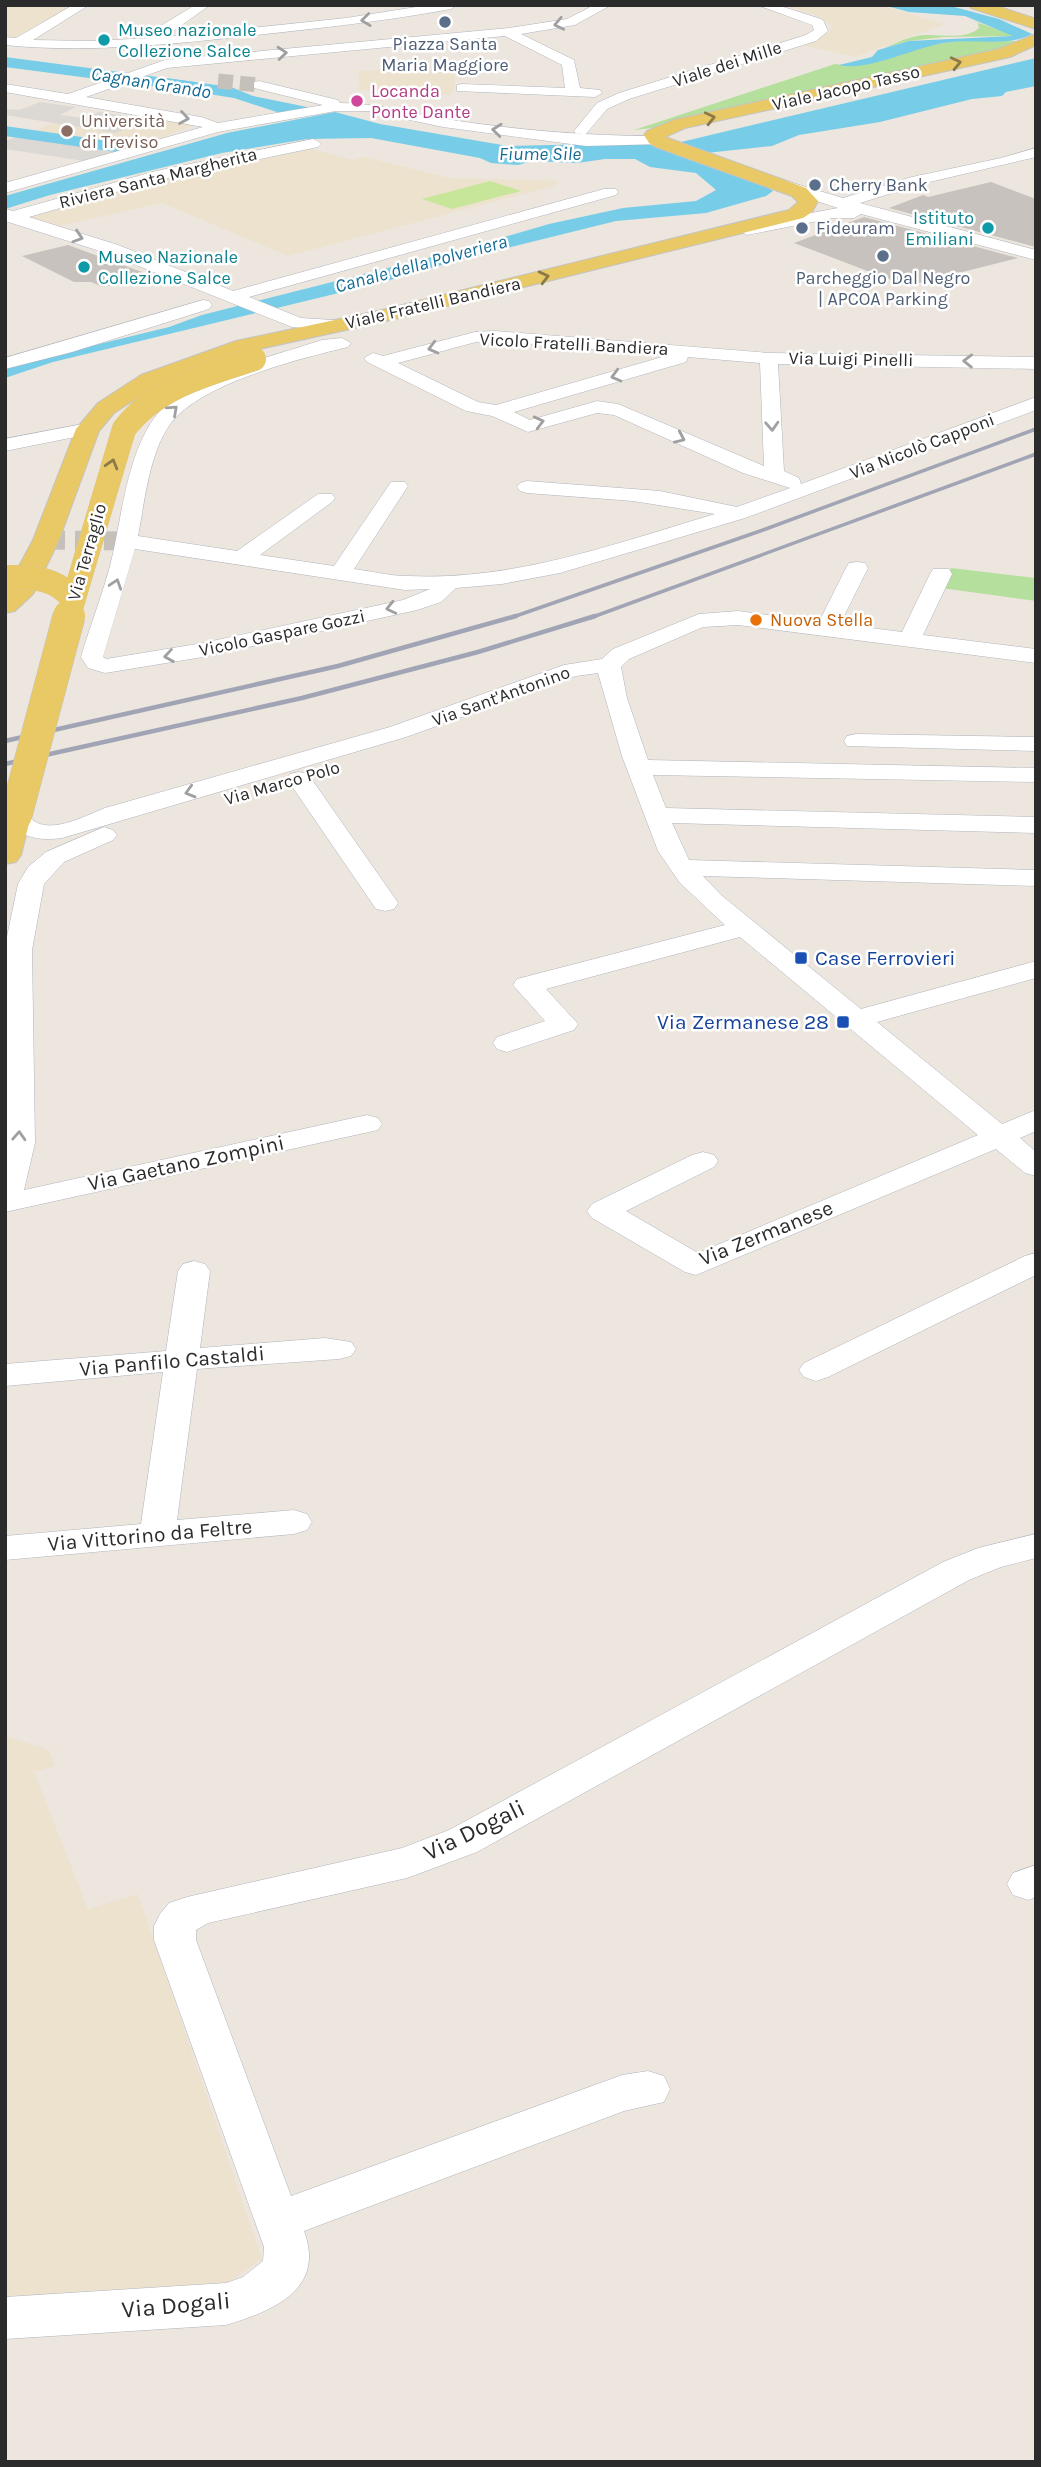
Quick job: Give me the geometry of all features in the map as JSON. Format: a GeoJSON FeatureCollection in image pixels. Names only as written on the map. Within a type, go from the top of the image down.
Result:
{"type":"FeatureCollection","features":[{"type":"Feature","properties":{"kind":"main road"},"geometry":{"type":"LineString","coordinates":[[977,5],[1034,22]]}},
{"type":"Feature","properties":{"kind":"main road","name":"Viale Jacopo Tasso"},"geometry":{"type":"LineString","coordinates":[[661,135],[1004,52],[1031,42]]}},
{"type":"Feature","properties":{"kind":"main road","name":"Viale Fratelli Bandiera"},"geometry":{"type":"LineString","coordinates":[[5,605],[20,594],[46,540],[88,429],[120,398],[165,373],[244,346],[342,334],[382,316],[778,220],[806,208],[808,201],[804,195],[718,163],[661,135]]}},
{"type":"Feature","properties":{"kind":"main road","name":"Via Terraglio"},"geometry":{"type":"LineString","coordinates":[[5,855],[73,600],[120,438],[131,418],[142,407],[172,389],[254,359],[284,355],[318,338],[382,316]]}},
{"type":"Feature","properties":{"kind":"main road"},"geometry":{"type":"LineString","coordinates":[[5,578],[35,579],[60,585],[69,592],[73,600]]}},
{"type":"Feature","properties":{"kind":"street"},"geometry":{"type":"LineString","coordinates":[[11,42],[83,5]]}},
{"type":"Feature","properties":{"kind":"street"},"geometry":{"type":"LineString","coordinates":[[165,64],[157,42],[159,33],[204,5]]}},
{"type":"Feature","properties":{"kind":"street"},"geometry":{"type":"LineString","coordinates":[[68,99],[165,64],[509,32],[570,22],[606,5]]}},
{"type":"Feature","properties":{"kind":"street","name":"Viale dei Mille"},"geometry":{"type":"LineString","coordinates":[[581,131],[602,107],[624,96],[811,38],[821,30],[818,23],[763,5]]}},
{"type":"Feature","properties":{"kind":"street"},"geometry":{"type":"LineString","coordinates":[[11,42],[92,47],[157,42],[434,9],[453,10]]}},
{"type":"Feature","properties":{"kind":"street"},"geometry":{"type":"LineString","coordinates":[[405,14],[451,57]]}},
{"type":"Feature","properties":{"kind":"street"},"geometry":{"type":"LineString","coordinates":[[475,23],[509,32],[569,63],[573,92]]}},
{"type":"Feature","properties":{"kind":"street"},"geometry":{"type":"LineString","coordinates":[[30,57],[51,46]]}},
{"type":"Feature","properties":{"kind":"street"},"geometry":{"type":"LineString","coordinates":[[139,75],[178,78]]}},
{"type":"Feature","properties":{"kind":"street"},"geometry":{"type":"LineString","coordinates":[[259,85],[336,107]]}},
{"type":"Feature","properties":{"kind":"street"},"geometry":{"type":"LineString","coordinates":[[5,89],[201,121],[216,128]]}},
{"type":"Feature","properties":{"kind":"street"},"geometry":{"type":"LineString","coordinates":[[443,123],[459,93],[573,92],[624,96]]}},
{"type":"Feature","properties":{"kind":"street"},"geometry":{"type":"LineString","coordinates":[[5,188],[216,128],[336,107],[368,107],[443,123],[597,142],[661,135]]}},
{"type":"Feature","properties":{"kind":"street","name":"Viale Jacopo Tasso"},"geometry":{"type":"LineString","coordinates":[[552,135],[581,131],[589,137],[605,139],[638,133],[661,135]]}},
{"type":"Feature","properties":{"kind":"street","name":"Riviera Santa Margherita"},"geometry":{"type":"LineString","coordinates":[[8,216],[156,176],[313,144]]}},
{"type":"Feature","properties":{"kind":"street"},"geometry":{"type":"LineString","coordinates":[[697,240],[843,209],[918,180],[1004,162],[1036,152]]}},
{"type":"Feature","properties":{"kind":"street"},"geometry":{"type":"LineString","coordinates":[[5,169],[46,176]]}},
{"type":"Feature","properties":{"kind":"street"},"geometry":{"type":"LineString","coordinates":[[780,184],[843,209],[1036,255]]}},
{"type":"Feature","properties":{"kind":"street"},"geometry":{"type":"LineString","coordinates":[[234,298],[610,192]]}},
{"type":"Feature","properties":{"kind":"street"},"geometry":{"type":"LineString","coordinates":[[8,216],[112,249],[304,325],[342,334],[382,362],[473,407],[497,411],[528,426],[597,407],[618,410],[750,469],[774,474],[808,489]]}},
{"type":"Feature","properties":{"kind":"street"},"geometry":{"type":"LineString","coordinates":[[5,364],[203,305]]}},
{"type":"Feature","properties":{"kind":"street"},"geometry":{"type":"LineString","coordinates":[[318,338],[342,334]]}},
{"type":"Feature","properties":{"kind":"street","name":"Viale Fratelli Bandiera"},"geometry":{"type":"LineString","coordinates":[[105,666],[96,663],[92,657],[127,541],[131,513],[147,453],[155,431],[164,418],[174,408],[202,391],[284,355],[328,344],[342,334]]}},
{"type":"Feature","properties":{"kind":"street","name":"Vicolo Fratelli Bandiera"},"geometry":{"type":"LineString","coordinates":[[382,362],[475,337],[495,336],[769,358]]}},
{"type":"Feature","properties":{"kind":"street"},"geometry":{"type":"LineString","coordinates":[[497,411],[567,392],[583,384],[705,352]]}},
{"type":"Feature","properties":{"kind":"street","name":"Via Luigi Pinelli"},"geometry":{"type":"LineString","coordinates":[[774,474],[769,358],[1036,363]]}},
{"type":"Feature","properties":{"kind":"street","name":"Via Nicolò Capponi"},"geometry":{"type":"LineString","coordinates":[[808,489],[1036,403]]}},
{"type":"Feature","properties":{"kind":"street"},"geometry":{"type":"LineString","coordinates":[[5,445],[88,429]]}},
{"type":"Feature","properties":{"kind":"street"},"geometry":{"type":"LineString","coordinates":[[340,573],[398,486]]}},
{"type":"Feature","properties":{"kind":"street"},"geometry":{"type":"LineString","coordinates":[[527,487],[705,503],[738,514]]}},
{"type":"Feature","properties":{"kind":"street"},"geometry":{"type":"LineString","coordinates":[[127,541],[405,583],[453,582],[502,578],[560,567],[738,514],[808,489]]}},
{"type":"Feature","properties":{"kind":"street"},"geometry":{"type":"LineString","coordinates":[[241,558],[325,498]]}},
{"type":"Feature","properties":{"kind":"street"},"geometry":{"type":"LineString","coordinates":[[826,630],[857,568]]}},
{"type":"Feature","properties":{"kind":"street"},"geometry":{"type":"LineString","coordinates":[[909,640],[941,574]]}},
{"type":"Feature","properties":{"kind":"street","name":"Vicolo Gaspare Gozzi"},"geometry":{"type":"LineString","coordinates":[[105,666],[203,650],[396,607],[433,597],[453,582]]}},
{"type":"Feature","properties":{"kind":"street","name":"Via Sant'Antonino"},"geometry":{"type":"LineString","coordinates":[[16,815],[26,827],[38,831],[78,827],[114,813],[398,732],[586,666],[609,674],[621,654],[710,618],[738,618],[1036,656]]}},
{"type":"Feature","properties":{"kind":"street"},"geometry":{"type":"LineString","coordinates":[[1036,656],[1036,664]]}},
{"type":"Feature","properties":{"kind":"street"},"geometry":{"type":"LineString","coordinates":[[609,674],[639,767],[670,850],[681,868],[712,901],[744,928],[1036,1167]]}},
{"type":"Feature","properties":{"kind":"street","name":"Via Marco Polo"},"geometry":{"type":"LineString","coordinates":[[12,951],[31,884],[37,873],[55,857],[77,845],[401,748],[565,692],[609,674]]}},
{"type":"Feature","properties":{"kind":"street"},"geometry":{"type":"LineString","coordinates":[[856,741],[1036,744]]}},
{"type":"Feature","properties":{"kind":"street"},"geometry":{"type":"LineString","coordinates":[[639,767],[1036,775]]}},
{"type":"Feature","properties":{"kind":"street"},"geometry":{"type":"LineString","coordinates":[[299,779],[384,903]]}},
{"type":"Feature","properties":{"kind":"street"},"geometry":{"type":"LineString","coordinates":[[657,815],[1036,825]]}},
{"type":"Feature","properties":{"kind":"street"},"geometry":{"type":"LineString","coordinates":[[681,868],[1036,878]]}},
{"type":"Feature","properties":{"kind":"street"},"geometry":{"type":"LineString","coordinates":[[507,1043],[564,1024],[527,985],[744,928]]}},
{"type":"Feature","properties":{"kind":"street"},"geometry":{"type":"LineString","coordinates":[[5,1203],[19,1143],[12,951]]}},
{"type":"Feature","properties":{"kind":"street"},"geometry":{"type":"LineString","coordinates":[[856,1019],[1036,969]]}},
{"type":"Feature","properties":{"kind":"street"},"geometry":{"type":"LineString","coordinates":[[1001,1136],[1036,1118]]}},
{"type":"Feature","properties":{"kind":"street","name":"Via Gaetano Zompini"},"geometry":{"type":"LineString","coordinates":[[5,1203],[366,1124]]}},
{"type":"Feature","properties":{"kind":"street","name":"Via Zermanese"},"geometry":{"type":"LineString","coordinates":[[703,1161],[603,1211],[696,1265],[1001,1136]]}},
{"type":"Feature","properties":{"kind":"street"},"geometry":{"type":"LineString","coordinates":[[816,1370],[1036,1263]]}},
{"type":"Feature","properties":{"kind":"street"},"geometry":{"type":"LineString","coordinates":[[157,1535],[194,1272]]}},
{"type":"Feature","properties":{"kind":"street","name":"Via Panfilo Castaldi"},"geometry":{"type":"LineString","coordinates":[[5,1375],[325,1348],[340,1349]]}},
{"type":"Feature","properties":{"kind":"street","name":"Via Vittorino da Feltre"},"geometry":{"type":"LineString","coordinates":[[5,1548],[294,1522]]}},
{"type":"Feature","properties":{"kind":"street","name":"Via Dogali"},"geometry":{"type":"LineString","coordinates":[[5,2318],[226,2304],[250,2297],[270,2286],[284,2272],[289,2259],[277,2221],[175,1940],[175,1926],[184,1916],[202,1908],[407,1861],[463,1841],[956,1571],[991,1557],[1036,1546]]}},
{"type":"Feature","properties":{"kind":"street"},"geometry":{"type":"LineString","coordinates":[[277,2221],[622,2093],[648,2089]]}},
{"type":"Feature","properties":{"kind":"shaded area"},"geometry":{"type":"Polygon","coordinates":[[[5,5],[78,5],[20,40],[5,38],[5,5]]]}},
{"type":"Feature","properties":{"kind":"shaded area"},"geometry":{"type":"Polygon","coordinates":[[[782,5],[879,5],[945,24],[855,57],[798,44],[826,34],[832,29],[831,25],[813,14],[782,5]]]}},
{"type":"Feature","properties":{"kind":"shaded area"},"geometry":{"type":"Polygon","coordinates":[[[455,69],[455,87],[451,95],[357,90],[360,84],[358,71],[455,69]]]}},
{"type":"Feature","properties":{"kind":"shaded area"},"geometry":{"type":"Polygon","coordinates":[[[40,102],[76,107],[60,115],[83,118],[99,112],[128,116],[110,125],[129,128],[115,133],[5,115],[5,109],[19,110],[40,102]]]}},
{"type":"Feature","properties":{"kind":"shaded area","name":"Università di Treviso"},"geometry":{"type":"Polygon","coordinates":[[[137,113],[200,123],[133,148],[30,133],[53,123],[115,133],[127,128],[107,125],[137,113]]]}},
{"type":"Feature","properties":{"kind":"shaded area"},"geometry":{"type":"Polygon","coordinates":[[[16,137],[116,149],[133,148],[84,161],[5,149],[5,141],[16,137]]]}},
{"type":"Feature","properties":{"kind":"shaded area"},"geometry":{"type":"Polygon","coordinates":[[[300,146],[353,160],[364,157],[449,178],[559,181],[554,186],[288,256],[162,203],[59,226],[27,216],[132,185],[300,146]]]}},
{"type":"Feature","properties":{"kind":"shaded area"},"geometry":{"type":"Polygon","coordinates":[[[5,1736],[49,1750],[55,1766],[34,1772],[88,1909],[138,1894],[262,2259],[223,2286],[5,2299],[5,1736]]]}},
{"type":"Feature","properties":{"kind":"green space"},"geometry":{"type":"Polygon","coordinates":[[[967,19],[1017,36],[944,37],[909,41],[884,48],[917,36],[965,35],[979,28],[978,23],[967,19]]]}},
{"type":"Feature","properties":{"kind":"green space"},"geometry":{"type":"Polygon","coordinates":[[[1015,41],[1013,45],[1004,48],[659,127],[634,130],[835,64],[861,65],[947,42],[1015,41]]]}},
{"type":"Feature","properties":{"kind":"green space"},"geometry":{"type":"Polygon","coordinates":[[[490,181],[521,191],[452,209],[422,199],[490,181]]]}},
{"type":"Feature","properties":{"kind":"green space"},"geometry":{"type":"Polygon","coordinates":[[[951,568],[1036,578],[1036,601],[941,588],[951,568]]]}},
{"type":"Feature","properties":{"kind":"water"},"geometry":{"type":"Polygon","coordinates":[[[883,5],[947,5],[999,19],[1032,34],[1013,40],[938,44],[880,62],[839,65],[872,57],[878,50],[909,41],[1013,36],[965,16],[909,12],[883,5]]]}},
{"type":"Feature","properties":{"kind":"water"},"geometry":{"type":"Polygon","coordinates":[[[1036,58],[1036,86],[1006,92],[1002,96],[972,99],[880,122],[799,135],[772,146],[679,156],[773,191],[766,196],[706,213],[616,221],[459,260],[380,283],[53,362],[5,378],[5,367],[169,327],[202,315],[463,249],[549,224],[623,208],[696,201],[716,190],[696,173],[650,167],[635,159],[577,163],[532,161],[518,165],[491,163],[480,158],[371,138],[307,139],[222,153],[50,195],[5,209],[5,196],[227,133],[335,112],[380,124],[508,146],[681,142],[1036,58]]]}},
{"type":"Feature","properties":{"kind":"water"},"geometry":{"type":"Polygon","coordinates":[[[37,62],[130,75],[111,81],[28,67],[37,62]]]}},
{"type":"Feature","properties":{"kind":"water"},"geometry":{"type":"Polygon","coordinates":[[[157,77],[231,87],[253,96],[312,108],[283,114],[234,98],[140,83],[157,77]]]}},
{"type":"Feature","properties":{"kind":"building"},"geometry":{"type":"Polygon","coordinates":[[[991,182],[1036,199],[1036,247],[889,208],[923,195],[928,197],[991,182]]]}},
{"type":"Feature","properties":{"kind":"building","name":"Parcheggio Dal Negro | APCOA Parking"},"geometry":{"type":"Polygon","coordinates":[[[864,217],[1018,258],[907,286],[794,243],[864,217]]]}},
{"type":"Feature","properties":{"kind":"building"},"geometry":{"type":"Polygon","coordinates":[[[68,245],[150,275],[103,287],[91,282],[74,282],[22,256],[68,245]]]}},
{"type":"Feature","properties":{"kind":"waterway","name":"Cagnan Grando"},"geometry":{"type":"LineString","coordinates":[[5,62],[196,87]]}},
{"type":"Feature","properties":{"kind":"waterway"},"geometry":{"type":"LineString","coordinates":[[5,131],[116,147]]}},
{"type":"Feature","properties":{"kind":"tunnel"},"geometry":{"type":"LineString","coordinates":[[218,81],[259,85]]}},
{"type":"Feature","properties":{"kind":"tunnel"},"geometry":{"type":"LineString","coordinates":[[46,540],[127,541]]}},
{"type":"Feature","properties":{"kind":"railway"},"geometry":{"type":"LineString","coordinates":[[515,616],[763,530],[1036,429]]}},
{"type":"Feature","properties":{"kind":"railway"},"geometry":{"type":"LineString","coordinates":[[590,618],[1036,454]]}},
{"type":"Feature","properties":{"kind":"railway"},"geometry":{"type":"LineString","coordinates":[[5,741],[338,666],[515,616]]}},
{"type":"Feature","properties":{"kind":"railway"},"geometry":{"type":"LineString","coordinates":[[510,618],[515,616]]}},
{"type":"Feature","properties":{"kind":"railway"},"geometry":{"type":"LineString","coordinates":[[5,764],[302,698],[478,652],[595,616]]}},
{"type":"Feature","properties":{"kind":"place","name":"Piazza Santa Maria Maggiore"},"geometry":{"type":"Point","coordinates":[445,22]}},
{"type":"Feature","properties":{"kind":"place","name":"Museo nazionale Collezione Salce"},"geometry":{"type":"Point","coordinates":[104,40]}},
{"type":"Feature","properties":{"kind":"place","name":"Locanda Ponte Dante"},"geometry":{"type":"Point","coordinates":[357,101]}},
{"type":"Feature","properties":{"kind":"place","name":"Università di Treviso"},"geometry":{"type":"Point","coordinates":[67,131]}},
{"type":"Feature","properties":{"kind":"place","name":"Cherry Bank"},"geometry":{"type":"Point","coordinates":[815,185]}},
{"type":"Feature","properties":{"kind":"place","name":"Fideuram"},"geometry":{"type":"Point","coordinates":[802,228]}},
{"type":"Feature","properties":{"kind":"place","name":"Istituto Emiliani"},"geometry":{"type":"Point","coordinates":[988,228]}},
{"type":"Feature","properties":{"kind":"place","name":"Parcheggio Dal Negro | APCOA Parking"},"geometry":{"type":"Point","coordinates":[883,256]}},
{"type":"Feature","properties":{"kind":"place","name":"Museo Nazionale Collezione Salce"},"geometry":{"type":"Point","coordinates":[84,267]}},
{"type":"Feature","properties":{"kind":"place","name":"Nuova Stella"},"geometry":{"type":"Point","coordinates":[756,620]}},
{"type":"Feature","properties":{"kind":"place","name":"Case Ferrovieri"},"geometry":{"type":"Point","coordinates":[801,958]}},
{"type":"Feature","properties":{"kind":"place","name":"Via Zermanese 28"},"geometry":{"type":"Point","coordinates":[843,1022]}},
{"type":"Feature","properties":{"kind":"water label","name":"Fiume Sile"},"geometry":{"type":"Point","coordinates":[540,154]}},
{"type":"Feature","properties":{"kind":"water label","name":"Canale della Polveriera"},"geometry":{"type":"Point","coordinates":[421,264]}}]}
